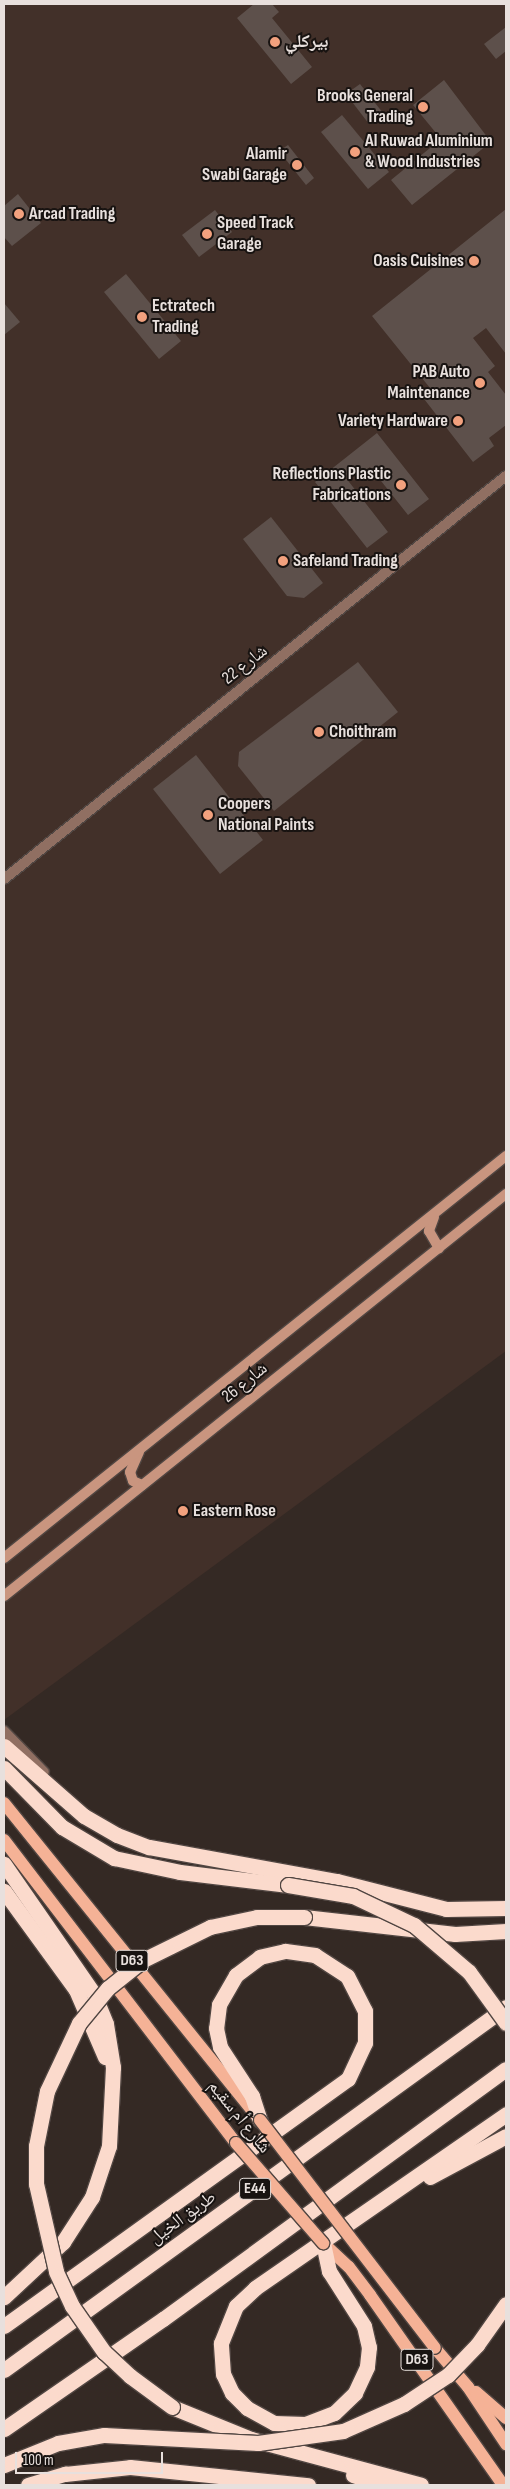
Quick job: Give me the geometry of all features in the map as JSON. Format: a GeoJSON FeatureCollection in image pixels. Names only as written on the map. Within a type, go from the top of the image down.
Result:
{"type":"FeatureCollection","features":[{"type":"Feature","properties":{"kind":"highway"},"geometry":{"type":"LineString","coordinates":[[4,1746],[67,1803],[117,1835],[163,1851],[337,1881],[432,1907],[467,1911],[506,1908]]}},
{"type":"Feature","properties":{"kind":"highway"},"geometry":{"type":"LineString","coordinates":[[4,1768],[62,1827],[114,1858],[196,1875],[288,1885],[358,1897],[414,1924],[469,1972],[506,2024]]}},
{"type":"Feature","properties":{"kind":"highway"},"geometry":{"type":"LineString","coordinates":[[4,1864],[68,1954],[97,2002],[110,2038],[112,2094],[105,2164],[84,2214],[63,2242],[4,2297]]}},
{"type":"Feature","properties":{"kind":"highway"},"geometry":{"type":"LineString","coordinates":[[4,1891],[83,2002],[103,2050],[112,2094]]}},
{"type":"Feature","properties":{"kind":"highway"},"geometry":{"type":"LineString","coordinates":[[421,2485],[242,2436],[172,2407],[130,2376],[104,2352],[72,2306],[56,2272],[36,2184],[38,2127],[47,2090],[80,2023],[108,1988],[143,1960],[182,1938],[218,1925],[257,1917],[304,1917],[455,1934],[506,1930]]}},
{"type":"Feature","properties":{"kind":"highway"},"geometry":{"type":"LineString","coordinates":[[4,2326],[348,2079],[365,2043],[367,2022],[362,2001],[341,1969],[315,1955],[285,1951],[260,1957],[236,1975],[219,2005],[216,2028],[220,2047],[252,2096],[260,2120]]}},
{"type":"Feature","properties":{"kind":"highway","name":"طريق الخيل"},"geometry":{"type":"LineString","coordinates":[[4,2370],[506,2007]]}},
{"type":"Feature","properties":{"kind":"highway"},"geometry":{"type":"LineString","coordinates":[[4,2429],[163,2319],[506,2069]]}},
{"type":"Feature","properties":{"kind":"highway"},"geometry":{"type":"LineString","coordinates":[[323,2243],[329,2271],[364,2326],[369,2347],[367,2367],[355,2394],[334,2413],[306,2424],[274,2423],[247,2408],[227,2384],[220,2353],[229,2318],[256,2288],[506,2114]]}},
{"type":"Feature","properties":{"kind":"highway"},"geometry":{"type":"LineString","coordinates":[[372,2206],[506,2136]]}},
{"type":"Feature","properties":{"kind":"highway"},"geometry":{"type":"LineString","coordinates":[[4,2464],[52,2445],[104,2435],[258,2443],[343,2431],[404,2404],[448,2375],[477,2345],[506,2304]]}},
{"type":"Feature","properties":{"kind":"highway"},"geometry":{"type":"LineString","coordinates":[[306,2454],[384,2485]]}},
{"type":"Feature","properties":{"kind":"highway"},"geometry":{"type":"LineString","coordinates":[[28,2485],[73,2472],[130,2467],[308,2485]]}},
{"type":"Feature","properties":{"kind":"main road","name":"شارع 26"},"geometry":{"type":"LineString","coordinates":[[4,1558],[506,1156]]}},
{"type":"Feature","properties":{"kind":"main road","name":"شارع 26"},"geometry":{"type":"LineString","coordinates":[[4,1596],[506,1194]]}},
{"type":"Feature","properties":{"kind":"main road"},"geometry":{"type":"LineString","coordinates":[[439,1248],[429,1227],[448,1204]]}},
{"type":"Feature","properties":{"kind":"main road"},"geometry":{"type":"LineString","coordinates":[[142,1447],[130,1472],[133,1481],[142,1485]]}},
{"type":"Feature","properties":{"kind":"main road","name":"شارع أم سقيم"},"geometry":{"type":"LineString","coordinates":[[4,1803],[260,2120],[435,2348],[468,2387],[506,2444]]}},
{"type":"Feature","properties":{"kind":"main road","name":"شارع أم سقيم"},"geometry":{"type":"LineString","coordinates":[[4,1840],[236,2144],[323,2243],[349,2267],[503,2485]]}},
{"type":"Feature","properties":{"kind":"main road"},"geometry":{"type":"LineString","coordinates":[[468,2387],[506,2418]]}},
{"type":"Feature","properties":{"kind":"street","name":"شارع 22"},"geometry":{"type":"LineString","coordinates":[[4,879],[506,476]]}},
{"type":"Feature","properties":{"kind":"street"},"geometry":{"type":"LineString","coordinates":[[4,1731],[67,1803]]}},
{"type":"Feature","properties":{"kind":"shaded area"},"geometry":{"type":"Polygon","coordinates":[[[4,4],[506,4],[506,1351],[4,1720],[4,4]]]}},
{"type":"Feature","properties":{"kind":"building","name":"بيركلي"},"geometry":{"type":"Polygon","coordinates":[[[254,4],[272,4],[279,12],[272,18],[312,67],[291,84],[237,18],[254,4]]]}},
{"type":"Feature","properties":{"kind":"building"},"geometry":{"type":"Polygon","coordinates":[[[506,27],[506,51],[496,59],[484,44],[506,27]]]}},
{"type":"Feature","properties":{"kind":"building"},"geometry":{"type":"Polygon","coordinates":[[[444,80],[491,142],[412,205],[391,180],[441,139],[413,105],[444,80]]]}},
{"type":"Feature","properties":{"kind":"building"},"geometry":{"type":"Polygon","coordinates":[[[360,84],[383,113],[369,124],[346,94],[360,84]]]}},
{"type":"Feature","properties":{"kind":"building","name":"Al Ruwad Aluminium & Wood Industries"},"geometry":{"type":"Polygon","coordinates":[[[342,115],[389,172],[368,189],[321,132],[342,115]]]}},
{"type":"Feature","properties":{"kind":"building","name":"Alamir Swabi Garage"},"geometry":{"type":"Polygon","coordinates":[[[288,145],[314,178],[306,185],[279,151],[288,145]]]}},
{"type":"Feature","properties":{"kind":"building","name":"Arcad Trading"},"geometry":{"type":"Polygon","coordinates":[[[18,194],[41,223],[12,246],[4,237],[4,206],[18,194]]]}},
{"type":"Feature","properties":{"kind":"building","name":"Oasis Cuisines"},"geometry":{"type":"Polygon","coordinates":[[[506,209],[506,354],[486,328],[473,338],[495,366],[488,372],[506,395],[506,425],[489,438],[494,446],[473,462],[421,395],[430,388],[372,316],[506,209]]]}},
{"type":"Feature","properties":{"kind":"building","name":"Speed Track Garage"},"geometry":{"type":"Polygon","coordinates":[[[215,210],[232,232],[199,257],[182,235],[215,210]]]}},
{"type":"Feature","properties":{"kind":"building","name":"Ectratech Trading"},"geometry":{"type":"Polygon","coordinates":[[[126,274],[181,341],[159,359],[104,292],[126,274]]]}},
{"type":"Feature","properties":{"kind":"building"},"geometry":{"type":"Polygon","coordinates":[[[4,303],[20,322],[4,335],[4,303]]]}},
{"type":"Feature","properties":{"kind":"building"},"geometry":{"type":"Polygon","coordinates":[[[377,433],[429,499],[408,515],[370,467],[363,472],[359,468],[346,478],[388,532],[367,548],[315,482],[377,433]]]}},
{"type":"Feature","properties":{"kind":"building","name":"Safeland Trading"},"geometry":{"type":"Polygon","coordinates":[[[271,517],[323,583],[304,598],[287,596],[243,539],[271,517]]]}},
{"type":"Feature","properties":{"kind":"building","name":"Choithram"},"geometry":{"type":"Polygon","coordinates":[[[358,662],[398,712],[274,811],[238,766],[239,752],[358,662]]]}},
{"type":"Feature","properties":{"kind":"building","name":"Coopers National Paints"},"geometry":{"type":"Polygon","coordinates":[[[196,755],[263,840],[220,874],[153,789],[196,755]]]}},
{"type":"Feature","properties":{"kind":"place","name":"بيركلي"},"geometry":{"type":"Point","coordinates":[275,42]}},
{"type":"Feature","properties":{"kind":"place","name":"Brooks General Trading"},"geometry":{"type":"Point","coordinates":[423,107]}},
{"type":"Feature","properties":{"kind":"place","name":"Al Ruwad Aluminium & Wood Industries"},"geometry":{"type":"Point","coordinates":[355,152]}},
{"type":"Feature","properties":{"kind":"place","name":"Alamir Swabi Garage"},"geometry":{"type":"Point","coordinates":[297,165]}},
{"type":"Feature","properties":{"kind":"place","name":"Arcad Trading"},"geometry":{"type":"Point","coordinates":[19,214]}},
{"type":"Feature","properties":{"kind":"place","name":"Speed Track Garage"},"geometry":{"type":"Point","coordinates":[207,234]}},
{"type":"Feature","properties":{"kind":"place","name":"Oasis Cuisines"},"geometry":{"type":"Point","coordinates":[474,261]}},
{"type":"Feature","properties":{"kind":"place","name":"Ectratech Trading"},"geometry":{"type":"Point","coordinates":[142,317]}},
{"type":"Feature","properties":{"kind":"place","name":"PAB Auto Maintenance"},"geometry":{"type":"Point","coordinates":[480,383]}},
{"type":"Feature","properties":{"kind":"place","name":"Variety Hardware"},"geometry":{"type":"Point","coordinates":[458,421]}},
{"type":"Feature","properties":{"kind":"place","name":"Reflections Plastic Fabrications"},"geometry":{"type":"Point","coordinates":[401,485]}},
{"type":"Feature","properties":{"kind":"place","name":"Safeland Trading"},"geometry":{"type":"Point","coordinates":[283,561]}},
{"type":"Feature","properties":{"kind":"place","name":"Choithram"},"geometry":{"type":"Point","coordinates":[319,732]}},
{"type":"Feature","properties":{"kind":"place","name":"Coopers National Paints"},"geometry":{"type":"Point","coordinates":[208,815]}},
{"type":"Feature","properties":{"kind":"place","name":"Eastern Rose"},"geometry":{"type":"Point","coordinates":[183,1511]}}]}
